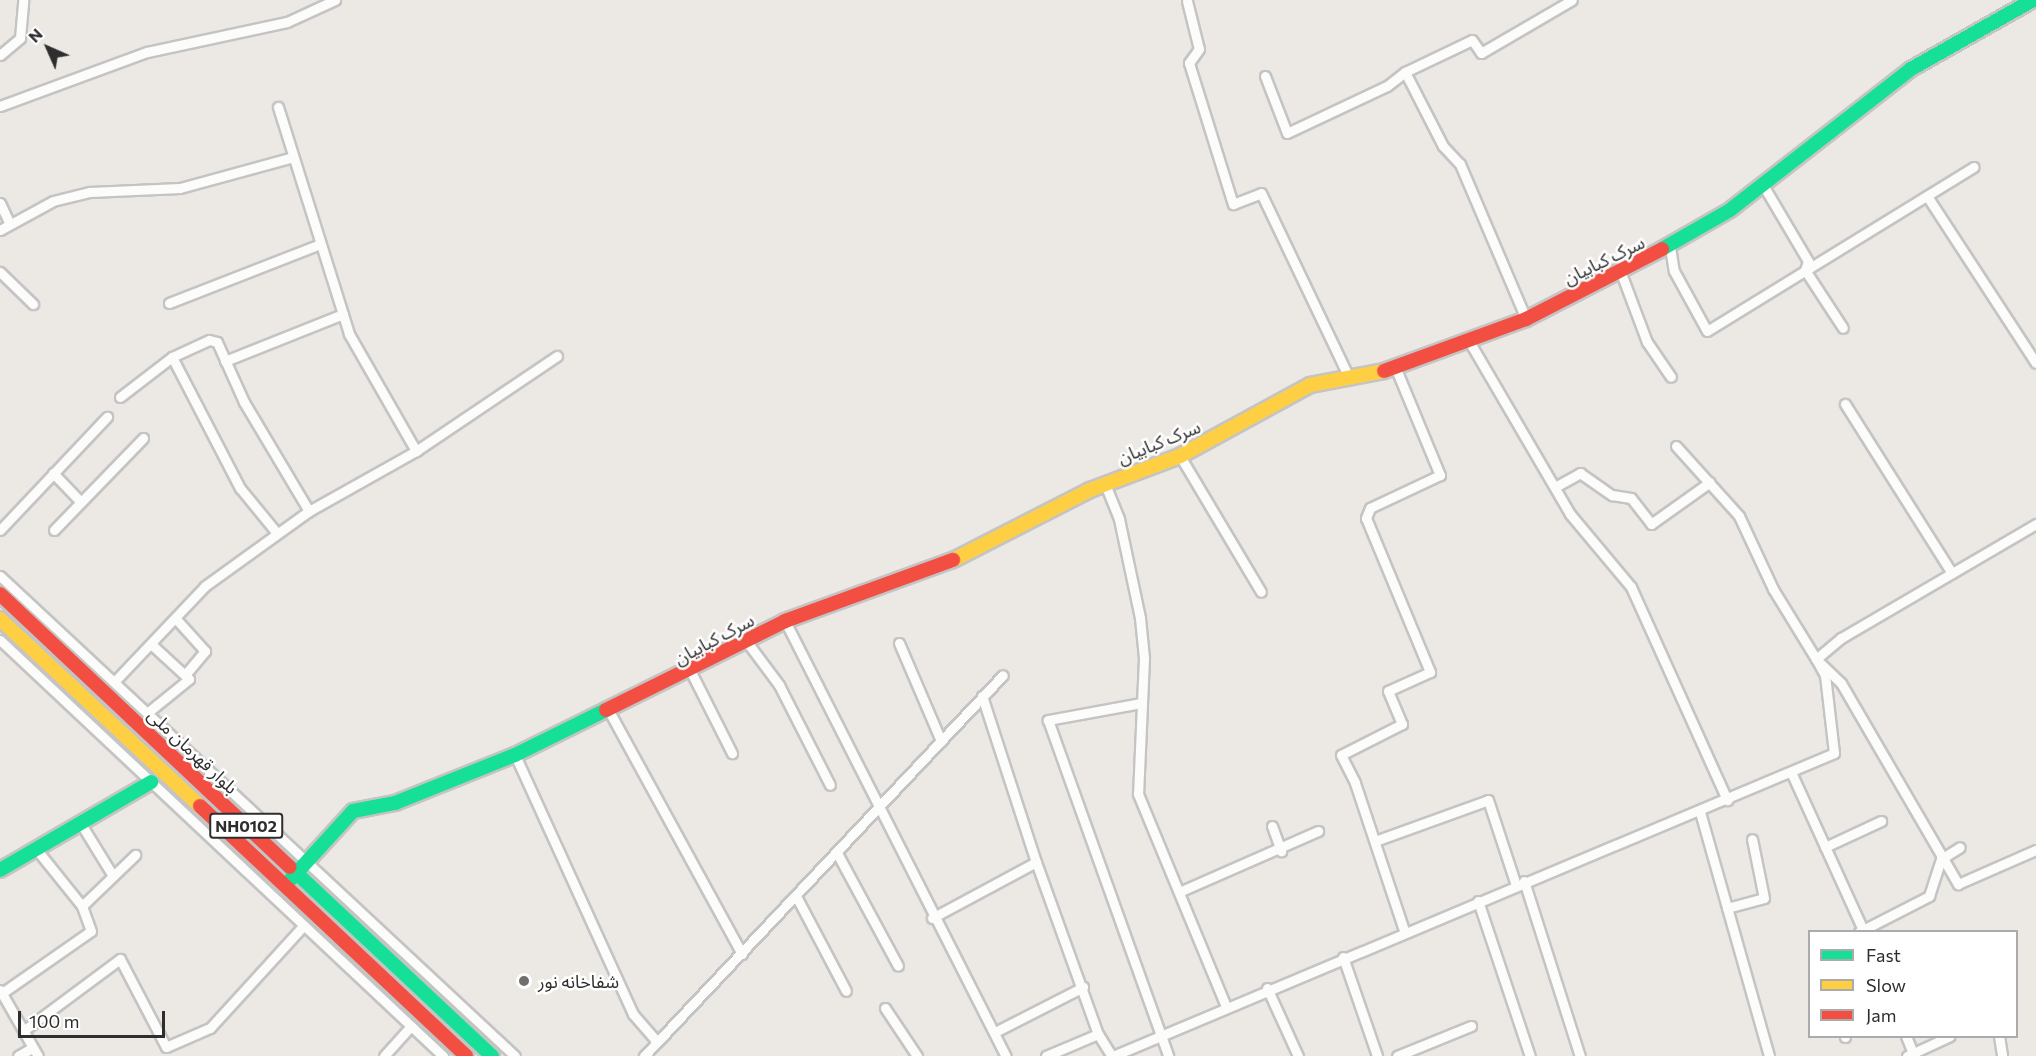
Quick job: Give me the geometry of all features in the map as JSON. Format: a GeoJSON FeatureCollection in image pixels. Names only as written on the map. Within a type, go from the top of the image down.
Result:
{"type":"FeatureCollection","features":[{"type":"Feature","properties":{"kind":"main road","name":"سرک کبابیان"},"geometry":{"type":"LineString","coordinates":[[284,885],[353,811],[395,803],[514,755],[691,672],[786,621],[938,568],[1105,484],[1180,456],[1310,386],[1348,375],[1396,369],[1526,319],[1621,273],[1670,248],[1763,185],[1911,69],[2032,0]]}},
{"type":"Feature","properties":{"kind":"main road","name":"بلوار قهرمان ملی"},"geometry":{"type":"LineString","coordinates":[[0,594],[492,1056]]}},
{"type":"Feature","properties":{"kind":"main road","name":"بلوار قهرمان ملی"},"geometry":{"type":"LineString","coordinates":[[0,619],[466,1056]]}},
{"type":"Feature","properties":{"kind":"main road"},"geometry":{"type":"LineString","coordinates":[[0,870],[151,782]]}},
{"type":"Feature","properties":{"kind":"street"},"geometry":{"type":"LineString","coordinates":[[0,55],[20,38],[23,0]]}},
{"type":"Feature","properties":{"kind":"street"},"geometry":{"type":"LineString","coordinates":[[0,106],[147,52],[287,22],[336,0]]}},
{"type":"Feature","properties":{"kind":"street"},"geometry":{"type":"LineString","coordinates":[[1265,76],[1287,133],[1387,86],[1405,72],[1472,40],[1481,53],[1572,0]]}},
{"type":"Feature","properties":{"kind":"street"},"geometry":{"type":"LineString","coordinates":[[1187,1],[1199,49],[1189,63],[1233,204],[1261,193],[1348,375]]}},
{"type":"Feature","properties":{"kind":"street"},"geometry":{"type":"LineString","coordinates":[[1405,72],[1443,146],[1460,164],[1526,319]]}},
{"type":"Feature","properties":{"kind":"street"},"geometry":{"type":"LineString","coordinates":[[278,107],[343,314],[416,451]]}},
{"type":"Feature","properties":{"kind":"street"},"geometry":{"type":"LineString","coordinates":[[0,230],[53,201],[90,192],[180,188],[293,156]]}},
{"type":"Feature","properties":{"kind":"street"},"geometry":{"type":"LineString","coordinates":[[1670,248],[1674,271],[1707,331],[1974,167]]}},
{"type":"Feature","properties":{"kind":"street"},"geometry":{"type":"LineString","coordinates":[[1763,185],[1808,261],[1805,270]]}},
{"type":"Feature","properties":{"kind":"street"},"geometry":{"type":"LineString","coordinates":[[1927,196],[2036,363]]}},
{"type":"Feature","properties":{"kind":"street"},"geometry":{"type":"LineString","coordinates":[[0,203],[10,224]]}},
{"type":"Feature","properties":{"kind":"street"},"geometry":{"type":"LineString","coordinates":[[169,303],[320,244]]}},
{"type":"Feature","properties":{"kind":"street"},"geometry":{"type":"LineString","coordinates":[[1805,270],[1842,328]]}},
{"type":"Feature","properties":{"kind":"street"},"geometry":{"type":"LineString","coordinates":[[0,273],[33,304]]}},
{"type":"Feature","properties":{"kind":"street"},"geometry":{"type":"LineString","coordinates":[[1621,273],[1647,342],[1671,377]]}},
{"type":"Feature","properties":{"kind":"street"},"geometry":{"type":"LineString","coordinates":[[225,361],[343,314]]}},
{"type":"Feature","properties":{"kind":"street"},"geometry":{"type":"LineString","coordinates":[[120,397],[172,357],[213,340],[309,511]]}},
{"type":"Feature","properties":{"kind":"street"},"geometry":{"type":"LineString","coordinates":[[1469,341],[1570,514],[1631,587],[1727,800]]}},
{"type":"Feature","properties":{"kind":"street"},"geometry":{"type":"LineString","coordinates":[[114,682],[177,620],[205,586],[277,533],[309,511],[416,451],[557,356]]}},
{"type":"Feature","properties":{"kind":"street"},"geometry":{"type":"LineString","coordinates":[[172,357],[240,488],[277,533]]}},
{"type":"Feature","properties":{"kind":"street"},"geometry":{"type":"LineString","coordinates":[[1396,369],[1440,475],[1370,508],[1366,518],[1430,672],[1388,691],[1402,724],[1341,755],[1375,841],[1404,930]]}},
{"type":"Feature","properties":{"kind":"street"},"geometry":{"type":"LineString","coordinates":[[1845,404],[1952,573]]}},
{"type":"Feature","properties":{"kind":"street"},"geometry":{"type":"LineString","coordinates":[[0,530],[107,417]]}},
{"type":"Feature","properties":{"kind":"street"},"geometry":{"type":"LineString","coordinates":[[54,530],[143,438]]}},
{"type":"Feature","properties":{"kind":"street"},"geometry":{"type":"LineString","coordinates":[[982,696],[1036,862],[1083,987],[1098,1034],[1113,1056],[1163,1032],[1404,930],[1700,812],[1834,753],[1825,675],[1773,590],[1738,516],[1676,446]]}},
{"type":"Feature","properties":{"kind":"street"},"geometry":{"type":"LineString","coordinates":[[1180,456],[1261,592]]}},
{"type":"Feature","properties":{"kind":"street"},"geometry":{"type":"LineString","coordinates":[[53,473],[81,502]]}},
{"type":"Feature","properties":{"kind":"street"},"geometry":{"type":"LineString","coordinates":[[1555,487],[1580,473],[1612,495],[1631,498],[1651,524],[1710,482]]}},
{"type":"Feature","properties":{"kind":"street"},"geometry":{"type":"LineString","coordinates":[[1105,484],[1119,519],[1140,618],[1141,703],[1138,794],[1226,1006]]}},
{"type":"Feature","properties":{"kind":"street"},"geometry":{"type":"LineString","coordinates":[[1816,659],[1841,638],[2036,524]]}},
{"type":"Feature","properties":{"kind":"street"},"geometry":{"type":"LineString","coordinates":[[0,576],[515,1056]]}},
{"type":"Feature","properties":{"kind":"street"},"geometry":{"type":"LineString","coordinates":[[177,620],[205,651],[185,675]]}},
{"type":"Feature","properties":{"kind":"street"},"geometry":{"type":"LineString","coordinates":[[786,621],[932,918],[1006,1056]]}},
{"type":"Feature","properties":{"kind":"street"},"geometry":{"type":"LineString","coordinates":[[0,640],[443,1056]]}},
{"type":"Feature","properties":{"kind":"street"},"geometry":{"type":"LineString","coordinates":[[747,642],[779,685],[830,785]]}},
{"type":"Feature","properties":{"kind":"street"},"geometry":{"type":"LineString","coordinates":[[899,644],[941,741]]}},
{"type":"Feature","properties":{"kind":"street"},"geometry":{"type":"LineString","coordinates":[[147,713],[188,681],[185,675],[152,645]]}},
{"type":"Feature","properties":{"kind":"street"},"geometry":{"type":"LineString","coordinates":[[1816,659],[1841,683],[1941,859],[1958,884],[2036,850]]}},
{"type":"Feature","properties":{"kind":"street"},"geometry":{"type":"LineString","coordinates":[[691,672],[732,753]]}},
{"type":"Feature","properties":{"kind":"street"},"geometry":{"type":"LineString","coordinates":[[645,1056],[1003,675]]}},
{"type":"Feature","properties":{"kind":"street"},"geometry":{"type":"LineString","coordinates":[[1141,703],[1048,720],[1163,1032],[1168,1056]]}},
{"type":"Feature","properties":{"kind":"street"},"geometry":{"type":"LineString","coordinates":[[609,711],[742,954]]}},
{"type":"Feature","properties":{"kind":"street"},"geometry":{"type":"LineString","coordinates":[[514,755],[633,1014],[657,1042]]}},
{"type":"Feature","properties":{"kind":"street"},"geometry":{"type":"LineString","coordinates":[[1791,772],[1862,930]]}},
{"type":"Feature","properties":{"kind":"street"},"geometry":{"type":"LineString","coordinates":[[1375,841],[1488,800],[1520,883],[1580,1056]]}},
{"type":"Feature","properties":{"kind":"street"},"geometry":{"type":"LineString","coordinates":[[1700,812],[1769,1056]]}},
{"type":"Feature","properties":{"kind":"street"},"geometry":{"type":"LineString","coordinates":[[1825,847],[1881,821]]}},
{"type":"Feature","properties":{"kind":"street"},"geometry":{"type":"LineString","coordinates":[[81,824],[113,876]]}},
{"type":"Feature","properties":{"kind":"street"},"geometry":{"type":"LineString","coordinates":[[1272,826],[1281,852]]}},
{"type":"Feature","properties":{"kind":"street"},"geometry":{"type":"LineString","coordinates":[[1179,892],[1281,852],[1318,831]]}},
{"type":"Feature","properties":{"kind":"street"},"geometry":{"type":"LineString","coordinates":[[1727,908],[1764,898],[1752,839]]}},
{"type":"Feature","properties":{"kind":"street"},"geometry":{"type":"LineString","coordinates":[[1864,930],[1929,896],[1941,859],[1960,847]]}},
{"type":"Feature","properties":{"kind":"street"},"geometry":{"type":"LineString","coordinates":[[18,1056],[35,1052],[1,991],[91,931],[82,906],[37,850]]}},
{"type":"Feature","properties":{"kind":"street"},"geometry":{"type":"LineString","coordinates":[[837,853],[898,966]]}},
{"type":"Feature","properties":{"kind":"street"},"geometry":{"type":"LineString","coordinates":[[82,906],[135,855]]}},
{"type":"Feature","properties":{"kind":"street"},"geometry":{"type":"LineString","coordinates":[[932,918],[1036,862]]}},
{"type":"Feature","properties":{"kind":"street"},"geometry":{"type":"LineString","coordinates":[[796,896],[846,991]]}},
{"type":"Feature","properties":{"kind":"street"},"geometry":{"type":"LineString","coordinates":[[1478,901],[1530,1056]]}},
{"type":"Feature","properties":{"kind":"street"},"geometry":{"type":"LineString","coordinates":[[23,1031],[120,959],[166,1047],[210,1028],[304,925]]}},
{"type":"Feature","properties":{"kind":"street"},"geometry":{"type":"LineString","coordinates":[[1343,957],[1377,1056]]}},
{"type":"Feature","properties":{"kind":"street"},"geometry":{"type":"LineString","coordinates":[[995,1032],[1083,987]]}},
{"type":"Feature","properties":{"kind":"street"},"geometry":{"type":"LineString","coordinates":[[1267,988],[1298,1056]]}},
{"type":"Feature","properties":{"kind":"street"},"geometry":{"type":"LineString","coordinates":[[885,1008],[917,1056]]}},
{"type":"Feature","properties":{"kind":"street"},"geometry":{"type":"LineString","coordinates":[[384,1056],[411,1026]]}},
{"type":"Feature","properties":{"kind":"street"},"geometry":{"type":"LineString","coordinates":[[1397,1056],[1471,1026]]}},
{"type":"Feature","properties":{"kind":"street"},"geometry":{"type":"LineString","coordinates":[[1046,1056],[1098,1034]]}},
{"type":"Feature","properties":{"kind":"street"},"geometry":{"type":"LineString","coordinates":[[1907,1038],[1911,1055],[1946,1038]]}},
{"type":"Feature","properties":{"kind":"street"},"geometry":{"type":"LineString","coordinates":[[1999,1038],[2002,1056]]}},
{"type":"Feature","properties":{"kind":"traffic: fast"},"geometry":{"type":"LineString","coordinates":[[1662,249],[1730,210],[1911,69],[2033,0]]}},
{"type":"Feature","properties":{"kind":"traffic: fast"},"geometry":{"type":"LineString","coordinates":[[291,879],[353,811],[395,803],[515,755],[606,710]]}},
{"type":"Feature","properties":{"kind":"traffic: fast"},"geometry":{"type":"LineString","coordinates":[[0,870],[151,782]]}},
{"type":"Feature","properties":{"kind":"traffic: fast"},"geometry":{"type":"LineString","coordinates":[[290,867],[492,1056]]}},
{"type":"Feature","properties":{"kind":"traffic: slow"},"geometry":{"type":"LineString","coordinates":[[953,560],[1090,490],[1180,456],[1310,385],[1384,371]]}},
{"type":"Feature","properties":{"kind":"traffic: slow"},"geometry":{"type":"LineString","coordinates":[[0,619],[200,806]]}},
{"type":"Feature","properties":{"kind":"traffic: jam"},"geometry":{"type":"LineString","coordinates":[[1384,371],[1526,319],[1662,249]]}},
{"type":"Feature","properties":{"kind":"traffic: jam"},"geometry":{"type":"LineString","coordinates":[[606,710],[785,621],[953,560]]}},
{"type":"Feature","properties":{"kind":"traffic: jam"},"geometry":{"type":"LineString","coordinates":[[0,594],[290,867]]}},
{"type":"Feature","properties":{"kind":"traffic: jam"},"geometry":{"type":"LineString","coordinates":[[200,806],[466,1056]]}},
{"type":"Feature","properties":{"kind":"place","name":"شفاخانه نور"},"geometry":{"type":"Point","coordinates":[524,981]}}]}
